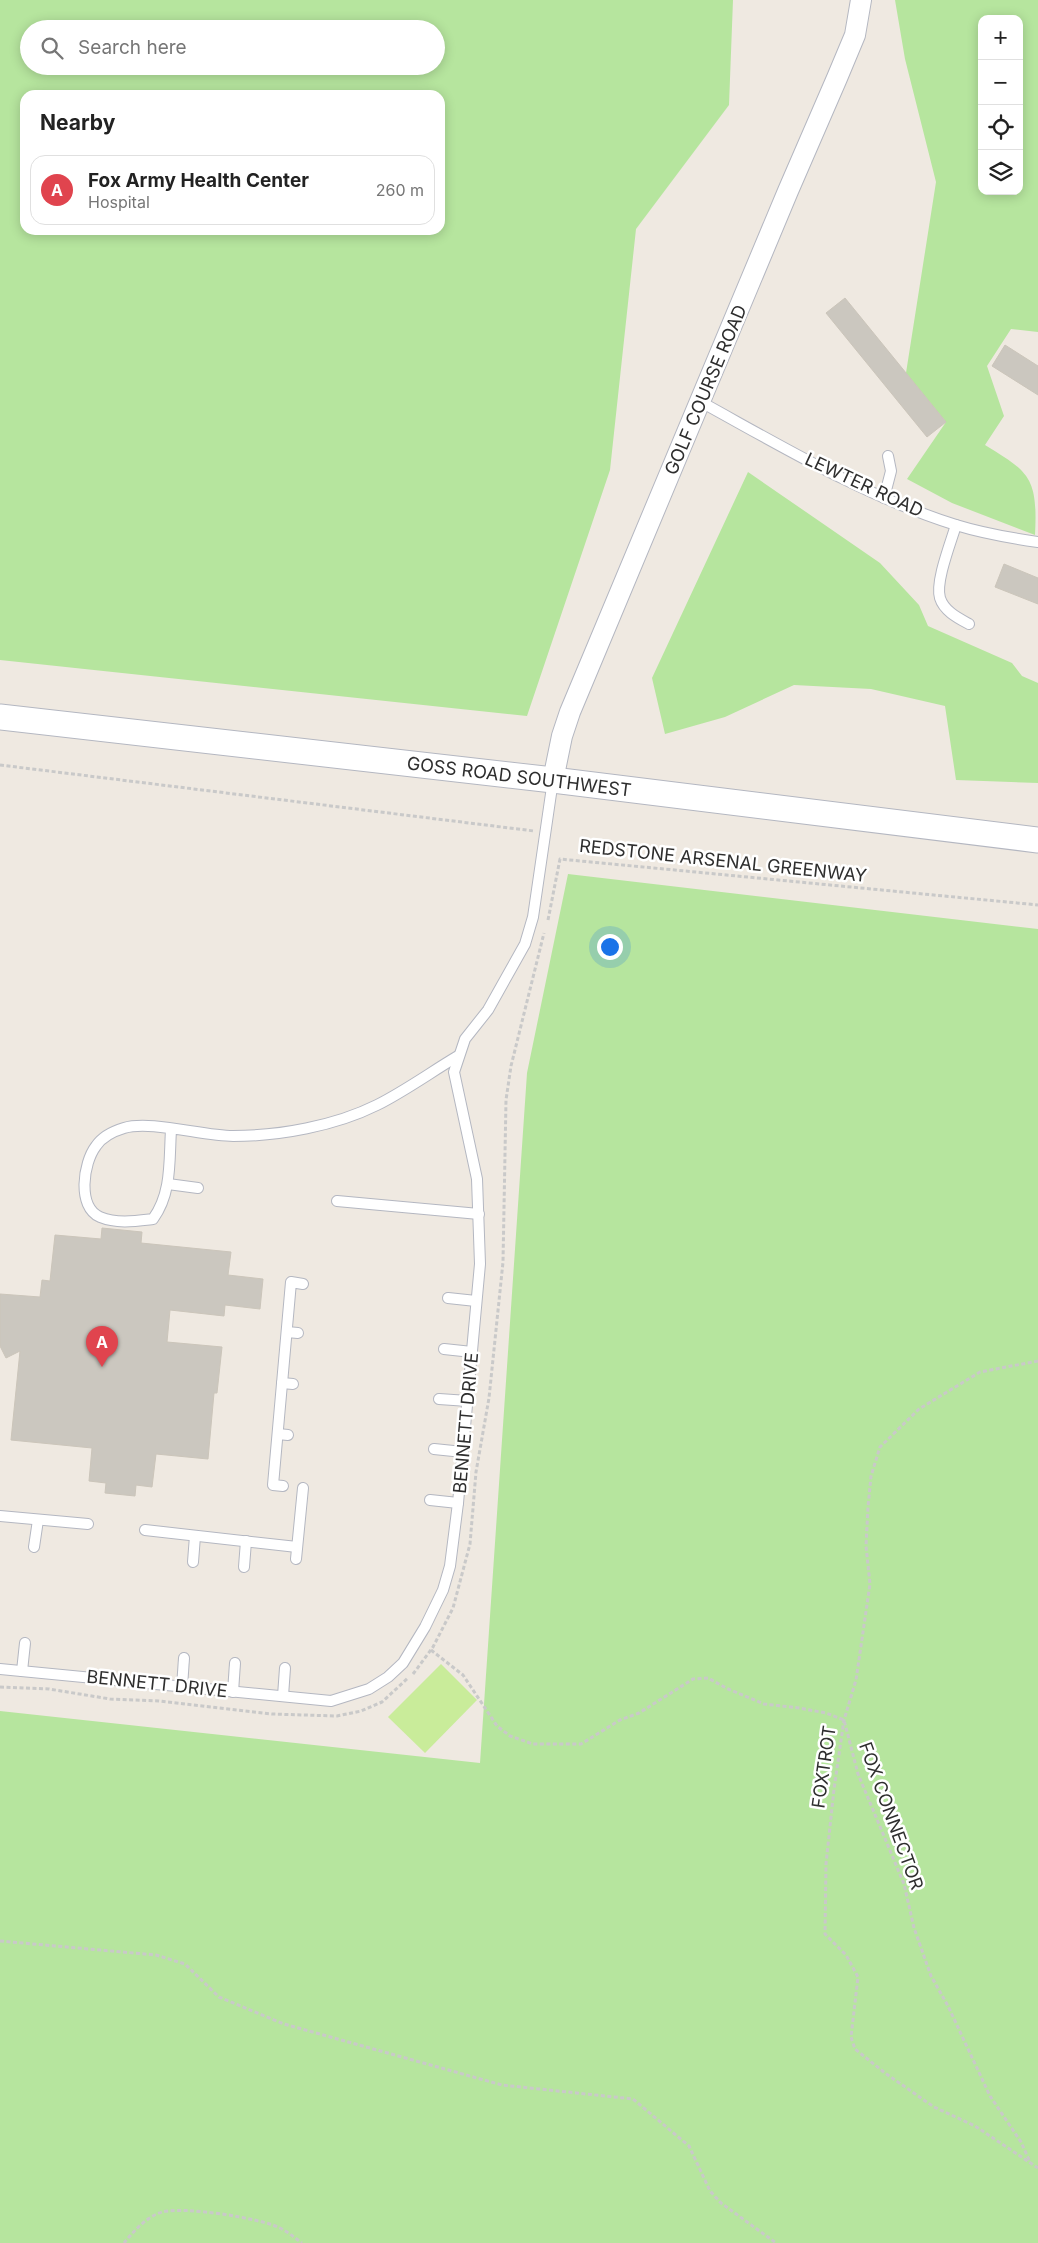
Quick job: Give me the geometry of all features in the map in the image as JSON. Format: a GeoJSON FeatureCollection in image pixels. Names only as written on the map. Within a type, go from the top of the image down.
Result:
{"type":"FeatureCollection","features":[{"type":"Feature","properties":{"kind":"street","name":"GOLF COURSE ROAD"},"geometry":{"type":"LineString","coordinates":[[554,780],[562,736],[570,712],[855,35],[861,0]]}},
{"type":"Feature","properties":{"kind":"street","name":"GOSS ROAD SOUTHWEST"},"geometry":{"type":"LineString","coordinates":[[0,716],[554,780],[1038,840]]}},
{"type":"Feature","properties":{"kind":"lane","name":"LEWTER ROAD"},"geometry":{"type":"LineString","coordinates":[[701,402],[806,459],[884,498],[956,525],[1003,537],[1038,542]]}},
{"type":"Feature","properties":{"kind":"lane"},"geometry":{"type":"LineString","coordinates":[[884,498],[891,471],[888,456]]}},
{"type":"Feature","properties":{"kind":"lane"},"geometry":{"type":"LineString","coordinates":[[956,525],[939,586],[940,598],[954,616],[969,624]]}},
{"type":"Feature","properties":{"kind":"lane","name":"BENNETT DRIVE"},"geometry":{"type":"LineString","coordinates":[[0,1669],[331,1701],[369,1689],[388,1677],[403,1663],[425,1627],[443,1590],[450,1566],[458,1503],[480,1264],[477,1179],[470,1142],[456,1089],[454,1072],[465,1039],[488,1010],[525,944],[533,917],[554,780]]}},
{"type":"Feature","properties":{"kind":"lane"},"geometry":{"type":"LineString","coordinates":[[171,1130],[168,1184],[163,1205],[153,1219],[132,1222],[99,1216],[89,1209],[85,1200],[89,1164],[95,1146],[106,1136],[124,1128],[141,1125],[233,1136],[314,1128],[376,1105],[458,1056]]}},
{"type":"Feature","properties":{"kind":"lane"},"geometry":{"type":"LineString","coordinates":[[168,1184],[198,1188]]}},
{"type":"Feature","properties":{"kind":"lane"},"geometry":{"type":"LineString","coordinates":[[337,1201],[479,1214]]}},
{"type":"Feature","properties":{"kind":"lane"},"geometry":{"type":"LineString","coordinates":[[283,1486],[273,1485],[283,1434],[282,1383],[291,1282],[303,1284]]}},
{"type":"Feature","properties":{"kind":"lane"},"geometry":{"type":"LineString","coordinates":[[448,1298],[476,1301]]}},
{"type":"Feature","properties":{"kind":"lane"},"geometry":{"type":"LineString","coordinates":[[287,1332],[298,1334]]}},
{"type":"Feature","properties":{"kind":"lane"},"geometry":{"type":"LineString","coordinates":[[444,1349],[472,1352]]}},
{"type":"Feature","properties":{"kind":"lane"},"geometry":{"type":"LineString","coordinates":[[282,1383],[293,1384]]}},
{"type":"Feature","properties":{"kind":"lane"},"geometry":{"type":"LineString","coordinates":[[439,1399],[468,1401]]}},
{"type":"Feature","properties":{"kind":"lane"},"geometry":{"type":"LineString","coordinates":[[434,1449],[463,1452]]}},
{"type":"Feature","properties":{"kind":"lane"},"geometry":{"type":"LineString","coordinates":[[296,1559],[302,1488]]}},
{"type":"Feature","properties":{"kind":"lane"},"geometry":{"type":"LineString","coordinates":[[430,1500],[458,1503]]}},
{"type":"Feature","properties":{"kind":"lane"},"geometry":{"type":"LineString","coordinates":[[0,1516],[88,1524]]}},
{"type":"Feature","properties":{"kind":"lane"},"geometry":{"type":"LineString","coordinates":[[34,1547],[38,1520]]}},
{"type":"Feature","properties":{"kind":"lane"},"geometry":{"type":"LineString","coordinates":[[145,1530],[297,1547]]}},
{"type":"Feature","properties":{"kind":"lane"},"geometry":{"type":"LineString","coordinates":[[193,1562],[196,1536]]}},
{"type":"Feature","properties":{"kind":"lane"},"geometry":{"type":"LineString","coordinates":[[244,1568],[246,1541]]}},
{"type":"Feature","properties":{"kind":"lane"},"geometry":{"type":"LineString","coordinates":[[22,1671],[25,1643]]}},
{"type":"Feature","properties":{"kind":"lane"},"geometry":{"type":"LineString","coordinates":[[182,1687],[184,1658]]}},
{"type":"Feature","properties":{"kind":"lane"},"geometry":{"type":"LineString","coordinates":[[233,1692],[235,1663]]}},
{"type":"Feature","properties":{"kind":"lane"},"geometry":{"type":"LineString","coordinates":[[283,1696],[286,1668]]}},
{"type":"Feature","properties":{"kind":"path"},"geometry":{"type":"LineString","coordinates":[[0,765],[547,833]]}},
{"type":"Feature","properties":{"kind":"path","name":"REDSTONE ARSENAL GREENWAY"},"geometry":{"type":"LineString","coordinates":[[0,1687],[49,1689],[110,1699],[151,1700],[272,1714],[337,1716],[361,1711],[382,1702],[416,1670],[431,1650],[453,1608],[470,1544],[476,1472],[489,1398],[503,1262],[506,1100],[511,1066],[550,911],[560,859],[1038,905]]}},
{"type":"Feature","properties":{"kind":"path","name":"FOXTROT"},"geometry":{"type":"LineString","coordinates":[[1038,1361],[980,1372],[919,1409],[880,1447],[871,1476],[868,1507],[866,1546],[870,1584],[856,1680],[844,1720],[826,1864],[825,1934],[846,1955],[858,1977],[852,2037],[855,2049],[885,2073],[934,2107],[975,2126],[1038,2168]]}},
{"type":"Feature","properties":{"kind":"path"},"geometry":{"type":"LineString","coordinates":[[431,1650],[463,1675],[497,1726],[510,1736],[533,1744],[581,1744],[620,1720],[639,1713],[693,1679],[708,1678],[728,1689],[764,1704],[826,1713],[844,1720]]}},
{"type":"Feature","properties":{"kind":"path","name":"FOX CONNECTOR"},"geometry":{"type":"LineString","coordinates":[[844,1720],[858,1774],[904,1884],[914,1928],[931,1976],[948,2006],[990,2096],[1021,2142],[1030,2162]]}},
{"type":"Feature","properties":{"kind":"path"},"geometry":{"type":"LineString","coordinates":[[0,1941],[156,1955],[185,1964],[220,1997],[284,2024],[502,2085],[634,2099],[688,2146],[710,2191],[721,2203],[776,2243]]}},
{"type":"Feature","properties":{"kind":"path"},"geometry":{"type":"LineString","coordinates":[[124,2243],[138,2226],[163,2212],[196,2211],[256,2219],[280,2228],[302,2243]]}},
{"type":"Feature","properties":{"kind":"green space"},"geometry":{"type":"Polygon","coordinates":[[[0,0],[733,0],[729,105],[636,229],[610,470],[527,716],[0,660],[0,0]]]}},
{"type":"Feature","properties":{"kind":"green space"},"geometry":{"type":"Polygon","coordinates":[[[895,0],[1038,0],[1038,332],[1011,329],[987,366],[1004,416],[985,445],[1012,462],[1028,478],[1035,500],[1035,535],[952,503],[907,479],[946,422],[906,373],[936,182],[905,59],[895,0]]]}},
{"type":"Feature","properties":{"kind":"green space"},"geometry":{"type":"Polygon","coordinates":[[[748,472],[880,563],[919,605],[928,626],[1012,663],[1022,676],[1038,683],[1038,783],[956,780],[945,706],[871,689],[794,685],[725,717],[665,734],[652,678],[748,472]]]}},
{"type":"Feature","properties":{"kind":"green space"},"geometry":{"type":"Polygon","coordinates":[[[568,874],[1038,929],[1038,2243],[0,2243],[0,1711],[480,1763],[527,1073],[568,874]]]}},
{"type":"Feature","properties":{"kind":"green space"},"geometry":{"type":"Polygon","coordinates":[[[441,1664],[477,1700],[425,1753],[388,1717],[441,1664]]]}},
{"type":"Feature","properties":{"kind":"building"},"geometry":{"type":"Polygon","coordinates":[[[845,298],[946,422],[927,437],[826,313],[845,298]]]}},
{"type":"Feature","properties":{"kind":"building"},"geometry":{"type":"Polygon","coordinates":[[[1005,345],[1038,366],[1038,395],[992,366],[1005,345]]]}},
{"type":"Feature","properties":{"kind":"building"},"geometry":{"type":"Polygon","coordinates":[[[1004,564],[1038,578],[1038,604],[995,587],[1004,564]]]}},
{"type":"Feature","properties":{"kind":"building"},"geometry":{"type":"Polygon","coordinates":[[[102,1228],[142,1232],[141,1243],[231,1252],[228,1275],[263,1279],[260,1309],[225,1305],[224,1316],[170,1310],[167,1342],[222,1347],[217,1393],[214,1393],[208,1459],[156,1454],[152,1487],[136,1485],[135,1496],[105,1493],[106,1483],[89,1481],[92,1448],[11,1440],[20,1351],[6,1358],[0,1346],[0,1294],[40,1297],[42,1280],[50,1281],[55,1235],[101,1239],[102,1228]]]}},
{"type":"Feature","properties":{"kind":"place","name":"Fox Army Health Center"},"geometry":{"type":"Point","coordinates":[102,1367]}}]}
